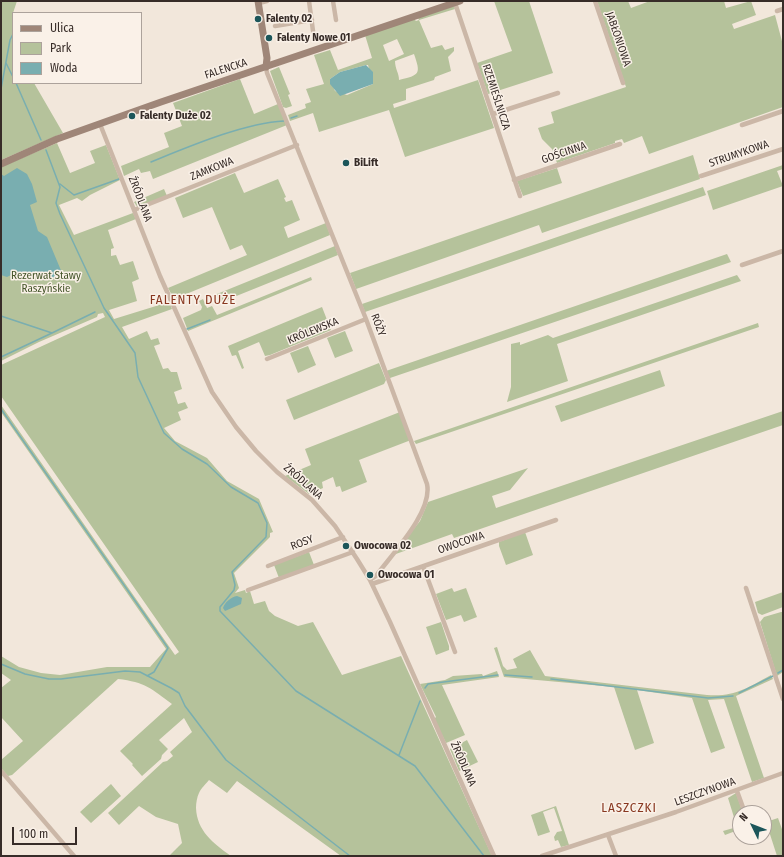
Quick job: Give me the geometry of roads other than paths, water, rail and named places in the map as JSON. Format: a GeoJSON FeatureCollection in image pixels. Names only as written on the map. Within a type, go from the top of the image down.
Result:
{"type":"FeatureCollection","features":[{"type":"Feature","properties":{"kind":"street"},"geometry":{"type":"LineString","coordinates":[[266,67],[267,58],[259,2],[268,1]]}},
{"type":"Feature","properties":{"kind":"street"},"geometry":{"type":"LineString","coordinates":[[309,1],[314,31]]}},
{"type":"Feature","properties":{"kind":"street"},"geometry":{"type":"LineString","coordinates":[[333,1],[336,20]]}},
{"type":"Feature","properties":{"kind":"street","name":"JABŁONIOWA"},"geometry":{"type":"LineString","coordinates":[[595,1],[623,83]]}},
{"type":"Feature","properties":{"kind":"street","name":"FALENCKA"},"geometry":{"type":"LineString","coordinates":[[1,164],[57,139],[458,2]]}},
{"type":"Feature","properties":{"kind":"street","name":"RZEMIEŚLNICZA"},"geometry":{"type":"LineString","coordinates":[[458,2],[492,114],[520,196]]}},
{"type":"Feature","properties":{"kind":"street"},"geometry":{"type":"LineString","coordinates":[[777,11],[783,9]]}},
{"type":"Feature","properties":{"kind":"street"},"geometry":{"type":"LineString","coordinates":[[275,26],[312,20]]}},
{"type":"Feature","properties":{"kind":"street","name":"RÓŻY"},"geometry":{"type":"LineString","coordinates":[[266,67],[267,73],[366,319],[420,460],[428,488],[426,503],[413,526],[371,582]]}},
{"type":"Feature","properties":{"kind":"street"},"geometry":{"type":"LineString","coordinates":[[492,114],[558,93]]}},
{"type":"Feature","properties":{"kind":"street"},"geometry":{"type":"LineString","coordinates":[[742,125],[783,111]]}},
{"type":"Feature","properties":{"kind":"street","name":"ŹRÓDLANA"},"geometry":{"type":"LineString","coordinates":[[100,124],[177,315],[208,382],[221,406],[258,453],[312,500],[343,537],[353,552],[371,582],[494,856]]}},
{"type":"Feature","properties":{"kind":"street","name":"GOŚCINNA"},"geometry":{"type":"LineString","coordinates":[[514,180],[620,144]]}},
{"type":"Feature","properties":{"kind":"street","name":"ZAMKOWA"},"geometry":{"type":"LineString","coordinates":[[134,210],[297,145]]}},
{"type":"Feature","properties":{"kind":"street","name":"STRUMYKOWA"},"geometry":{"type":"LineString","coordinates":[[701,176],[783,149]]}},
{"type":"Feature","properties":{"kind":"street"},"geometry":{"type":"LineString","coordinates":[[742,265],[783,251]]}},
{"type":"Feature","properties":{"kind":"street","name":"KRÓLEWSKA"},"geometry":{"type":"LineString","coordinates":[[267,359],[366,319]]}},
{"type":"Feature","properties":{"kind":"street","name":"OWOCOWA"},"geometry":{"type":"LineString","coordinates":[[371,582],[424,566],[556,520]]}},
{"type":"Feature","properties":{"kind":"street","name":"ROSY"},"geometry":{"type":"LineString","coordinates":[[268,566],[343,537]]}},
{"type":"Feature","properties":{"kind":"street"},"geometry":{"type":"LineString","coordinates":[[248,590],[353,552]]}},
{"type":"Feature","properties":{"kind":"street"},"geometry":{"type":"LineString","coordinates":[[424,566],[454,652]]}},
{"type":"Feature","properties":{"kind":"street"},"geometry":{"type":"LineString","coordinates":[[746,588],[783,699]]}},
{"type":"Feature","properties":{"kind":"street"},"geometry":{"type":"LineString","coordinates":[[1,771],[74,856]]}},
{"type":"Feature","properties":{"kind":"street","name":"LESZCZYNOWA"},"geometry":{"type":"LineString","coordinates":[[542,856],[608,835],[783,773]]}},
{"type":"Feature","properties":{"kind":"street"},"geometry":{"type":"LineString","coordinates":[[737,790],[742,805]]}},
{"type":"Feature","properties":{"kind":"street"},"geometry":{"type":"LineString","coordinates":[[608,835],[616,856]]}},
{"type":"Feature","properties":{"kind":"water"},"geometry":{"type":"Polygon","coordinates":[[[366,65],[373,72],[373,84],[340,96],[330,84],[330,79],[340,72],[366,65]]]}},
{"type":"Feature","properties":{"kind":"water"},"geometry":{"type":"Polygon","coordinates":[[[17,168],[27,174],[32,184],[37,202],[30,205],[38,231],[47,237],[65,280],[15,273],[7,277],[1,275],[1,174],[4,176],[17,168]]]}},
{"type":"Feature","properties":{"kind":"water"},"geometry":{"type":"Polygon","coordinates":[[[237,596],[242,598],[241,604],[225,611],[223,608],[225,604],[230,599],[237,596]]]}},
{"type":"Feature","properties":{"kind":"waterway"},"geometry":{"type":"LineString","coordinates":[[1,89],[12,36]]}},
{"type":"Feature","properties":{"kind":"waterway"},"geometry":{"type":"LineString","coordinates":[[6,63],[12,75]]}},
{"type":"Feature","properties":{"kind":"waterway"},"geometry":{"type":"LineString","coordinates":[[16,84],[41,140]]}},
{"type":"Feature","properties":{"kind":"waterway"},"geometry":{"type":"LineString","coordinates":[[291,118],[297,116]]}},
{"type":"Feature","properties":{"kind":"waterway"},"geometry":{"type":"LineString","coordinates":[[151,162],[234,131],[252,126],[284,121]]}},
{"type":"Feature","properties":{"kind":"waterway"},"geometry":{"type":"LineString","coordinates":[[46,150],[60,187],[56,203],[60,214],[104,308],[135,353],[138,377],[164,433],[182,449],[207,464],[231,487],[258,503],[267,523],[266,537],[232,572],[235,585],[234,590],[220,607],[220,611],[296,691],[415,766],[484,856]]}},
{"type":"Feature","properties":{"kind":"waterway"},"geometry":{"type":"LineString","coordinates":[[60,184],[74,195],[119,179]]}},
{"type":"Feature","properties":{"kind":"waterway"},"geometry":{"type":"LineString","coordinates":[[1,316],[52,333],[95,312]]}},
{"type":"Feature","properties":{"kind":"waterway"},"geometry":{"type":"LineString","coordinates":[[187,329],[210,320]]}},
{"type":"Feature","properties":{"kind":"waterway"},"geometry":{"type":"LineString","coordinates":[[1,357],[52,333]]}},
{"type":"Feature","properties":{"kind":"waterway"},"geometry":{"type":"LineString","coordinates":[[1,409],[168,648],[154,672],[147,676]]}},
{"type":"Feature","properties":{"kind":"waterway"},"geometry":{"type":"LineString","coordinates":[[1,664],[25,674],[49,679],[61,679],[125,671],[140,672],[171,688],[179,693],[185,706],[226,760],[350,856]]}},
{"type":"Feature","properties":{"kind":"waterway"},"geometry":{"type":"LineString","coordinates":[[778,673],[783,670]]}},
{"type":"Feature","properties":{"kind":"waterway"},"geometry":{"type":"LineString","coordinates":[[425,688],[428,684],[498,675]]}},
{"type":"Feature","properties":{"kind":"waterway"},"geometry":{"type":"LineString","coordinates":[[505,675],[532,677]]}},
{"type":"Feature","properties":{"kind":"waterway"},"geometry":{"type":"LineString","coordinates":[[739,693],[773,676]]}},
{"type":"Feature","properties":{"kind":"waterway"},"geometry":{"type":"LineString","coordinates":[[551,679],[708,698],[733,696]]}},
{"type":"Feature","properties":{"kind":"waterway"},"geometry":{"type":"LineString","coordinates":[[399,755],[420,701]]}},
{"type":"Feature","properties":{"kind":"place","name":"Falenty 02"},"geometry":{"type":"Point","coordinates":[258,19]}},
{"type":"Feature","properties":{"kind":"place","name":"Falenty Nowe 01"},"geometry":{"type":"Point","coordinates":[269,38]}},
{"type":"Feature","properties":{"kind":"place","name":"Falenty Duże 02"},"geometry":{"type":"Point","coordinates":[132,116]}},
{"type":"Feature","properties":{"kind":"place","name":"BiLift"},"geometry":{"type":"Point","coordinates":[346,163]}},
{"type":"Feature","properties":{"kind":"place","name":"Owocowa 02"},"geometry":{"type":"Point","coordinates":[346,546]}},
{"type":"Feature","properties":{"kind":"place","name":"Owocowa 01"},"geometry":{"type":"Point","coordinates":[370,575]}},
{"type":"Feature","properties":{"kind":"district","name":"FALENTY DUŻE"},"geometry":{"type":"Point","coordinates":[193,300]}},
{"type":"Feature","properties":{"kind":"district","name":"LASZCZKI"},"geometry":{"type":"Point","coordinates":[629,808]}},
{"type":"Feature","properties":{"kind":"park label","name":"Rezerwat Stawy Raszyńskie"},"geometry":{"type":"Point","coordinates":[46,282]}}]}
